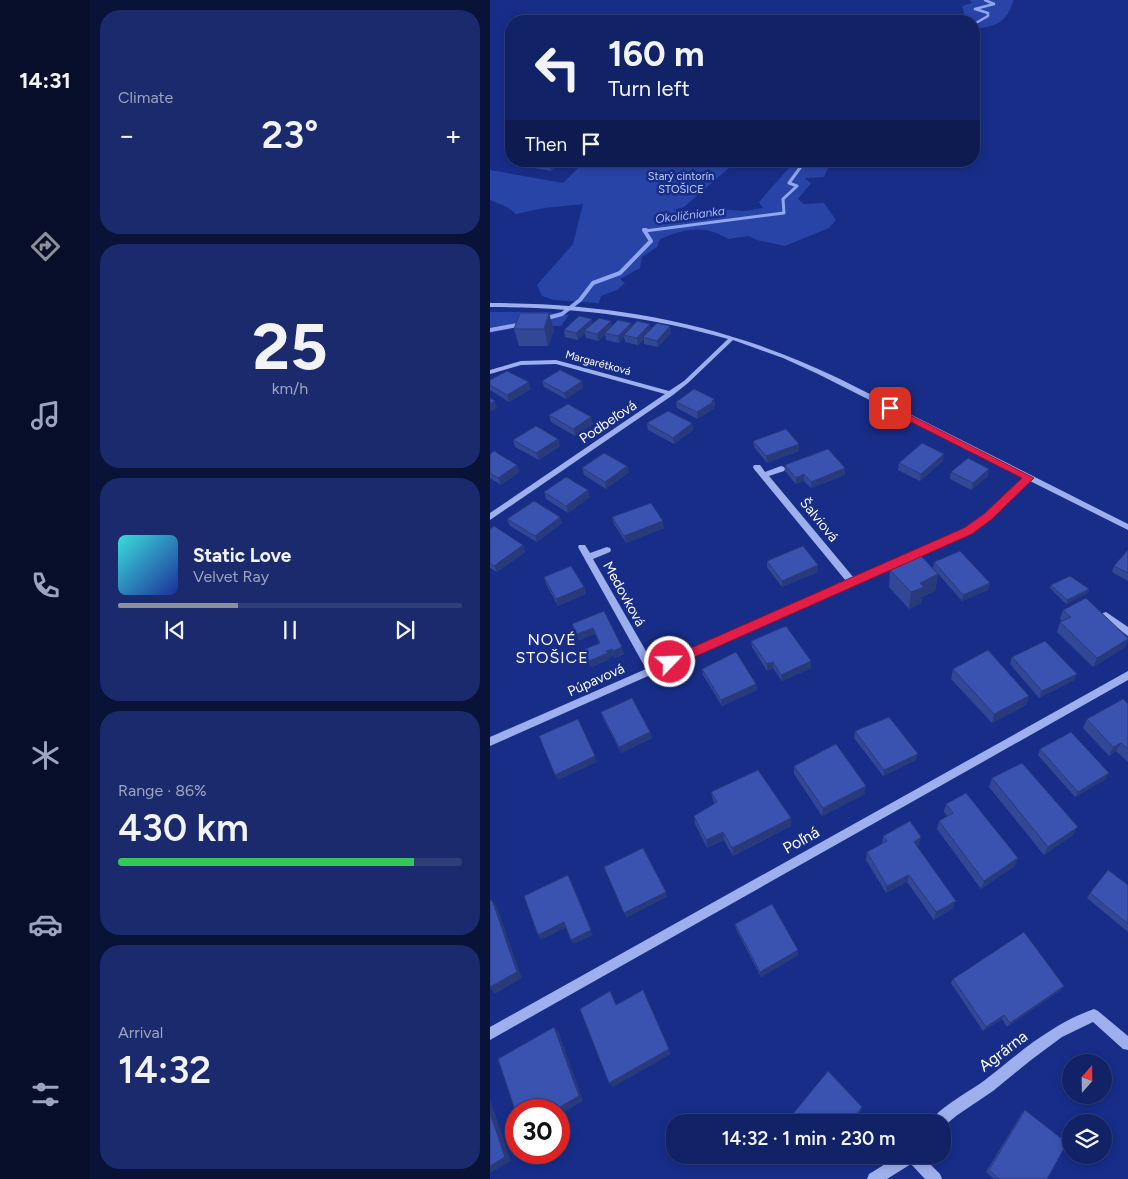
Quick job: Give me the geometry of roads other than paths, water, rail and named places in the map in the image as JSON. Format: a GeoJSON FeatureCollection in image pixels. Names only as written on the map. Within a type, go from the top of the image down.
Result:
{"type":"FeatureCollection","features":[{"type":"Feature","properties":{"kind":"street"},"geometry":{"type":"LineString","coordinates":[[490,305],[555,305],[584,308],[662,320],[732,338],[797,362],[1128,527]]}},
{"type":"Feature","properties":{"kind":"street","name":"Podbeľová"},"geometry":{"type":"LineString","coordinates":[[490,517],[670,394],[686,382],[732,338]]}},
{"type":"Feature","properties":{"kind":"street","name":"Margarétková"},"geometry":{"type":"LineString","coordinates":[[490,372],[521,363],[556,362],[670,394]]}},
{"type":"Feature","properties":{"kind":"street","name":"Šalviová"},"geometry":{"type":"LineString","coordinates":[[757,467],[852,582]]}},
{"type":"Feature","properties":{"kind":"street"},"geometry":{"type":"LineString","coordinates":[[764,475],[781,469]]}},
{"type":"Feature","properties":{"kind":"street","name":"Púpavová"},"geometry":{"type":"LineString","coordinates":[[490,742],[968,531],[988,517],[1028,478]]}},
{"type":"Feature","properties":{"kind":"street","name":"Medovková"},"geometry":{"type":"LineString","coordinates":[[582,547],[652,670]]}},
{"type":"Feature","properties":{"kind":"street","name":"Medovková"},"geometry":{"type":"LineString","coordinates":[[588,557],[607,550]]}},
{"type":"Feature","properties":{"kind":"street"},"geometry":{"type":"LineString","coordinates":[[1106,615],[1128,632]]}},
{"type":"Feature","properties":{"kind":"street","name":"Poľná"},"geometry":{"type":"LineString","coordinates":[[490,1034],[1128,675]]}},
{"type":"Feature","properties":{"kind":"street","name":"Agrárna"},"geometry":{"type":"LineString","coordinates":[[947,1114],[1058,1033],[1094,1015],[1128,1044]]}},
{"type":"Feature","properties":{"kind":"street"},"geometry":{"type":"LineString","coordinates":[[874,1179],[899,1164]]}},
{"type":"Feature","properties":{"kind":"street"},"geometry":{"type":"LineString","coordinates":[[920,1164],[935,1179]]}},
{"type":"Feature","properties":{"kind":"waterway","name":"Okoličnianka"},"geometry":{"type":"LineString","coordinates":[[980,21],[988,16],[988,13],[975,9],[994,4],[985,0]]}},
{"type":"Feature","properties":{"kind":"waterway","name":"Okoličnianka"},"geometry":{"type":"LineString","coordinates":[[645,231],[784,213],[783,199],[797,186],[789,183],[801,167]]}},
{"type":"Feature","properties":{"kind":"waterway","name":"Okoličnianka"},"geometry":{"type":"LineString","coordinates":[[544,319],[562,314],[580,300],[593,283],[620,273],[651,241],[644,230],[646,230]]}},
{"type":"Feature","properties":{"kind":"waterway","name":"Okoličnianka"},"geometry":{"type":"LineString","coordinates":[[490,330],[523,324]]}},
{"type":"Feature","properties":{"kind":"district","name":"NOVÉ STOŠICE"},"geometry":{"type":"Point","coordinates":[552,648]}},
{"type":"Feature","properties":{"kind":"park label","name":"Starý cintorín STOŠICE"},"geometry":{"type":"Point","coordinates":[681,182]}}]}
